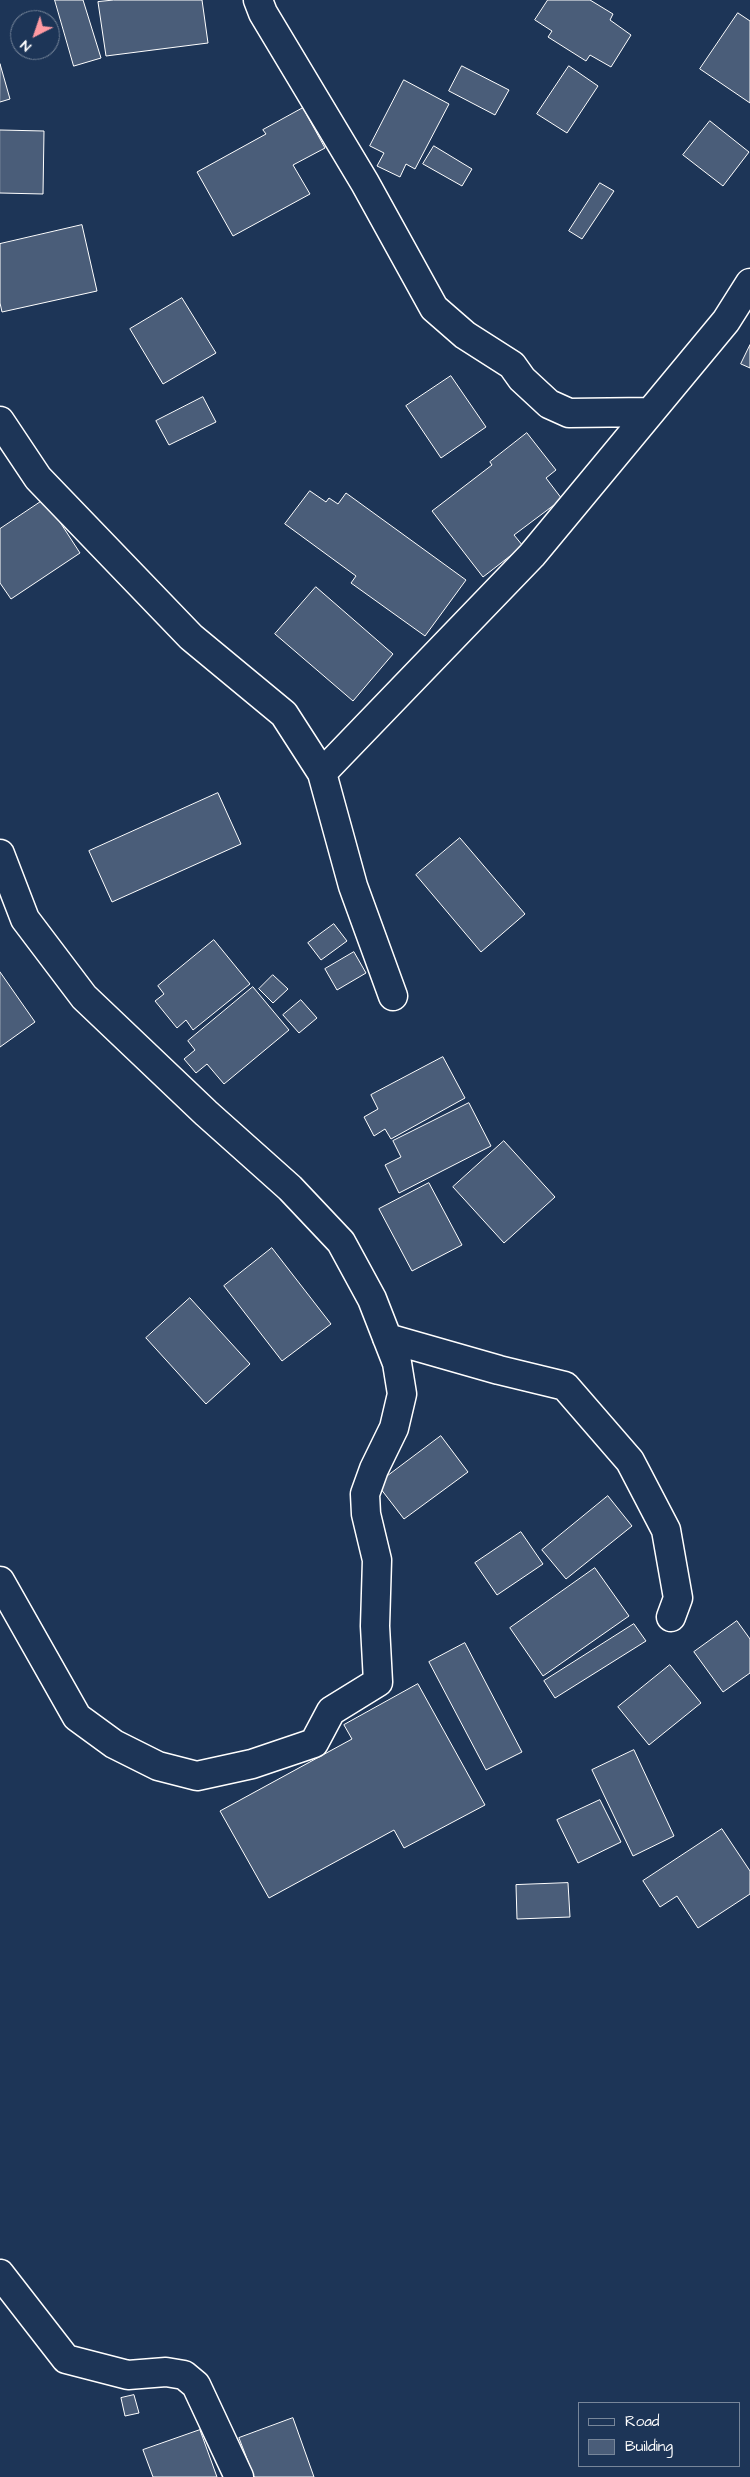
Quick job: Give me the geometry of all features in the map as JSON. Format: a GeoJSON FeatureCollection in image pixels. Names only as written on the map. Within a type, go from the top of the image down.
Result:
{"type":"FeatureCollection","features":[{"type":"Feature","properties":{"kind":"street"},"geometry":{"type":"LineString","coordinates":[[258,0],[263,13],[365,183],[434,308],[465,336],[512,365],[522,379],[549,404],[569,413],[649,412]]}},
{"type":"Feature","properties":{"kind":"street"},"geometry":{"type":"LineString","coordinates":[[322,773],[532,555],[726,321],[750,283]]}},
{"type":"Feature","properties":{"kind":"street"},"geometry":{"type":"LineString","coordinates":[[0,421],[38,478],[191,638],[284,714],[322,773],[353,886],[393,996]]}},
{"type":"Feature","properties":{"kind":"street"},"geometry":{"type":"LineString","coordinates":[[0,854],[26,919],[78,990],[206,1113],[290,1188],[341,1242],[372,1299],[397,1363],[402,1394],[394,1428],[374,1469],[365,1494],[366,1514],[376,1560],[378,1682],[331,1711],[314,1743],[252,1764],[197,1776],[158,1766],[114,1744],[77,1717],[0,1580]]}},
{"type":"Feature","properties":{"kind":"street"},"geometry":{"type":"LineString","coordinates":[[387,1338],[499,1370],[565,1386],[630,1461],[666,1530],[678,1598],[671,1617]]}},
{"type":"Feature","properties":{"kind":"street"},"geometry":{"type":"LineString","coordinates":[[0,2274],[66,2359],[128,2375],[166,2372],[184,2375],[196,2386],[239,2477]]}},
{"type":"Feature","properties":{"kind":"building"},"geometry":{"type":"Polygon","coordinates":[[[55,0],[83,0],[101,58],[74,66],[60,17],[60,10],[58,10],[55,0]]]}},
{"type":"Feature","properties":{"kind":"building"},"geometry":{"type":"Polygon","coordinates":[[[114,0],[202,0],[208,43],[106,56],[98,2],[114,0]]]}},
{"type":"Feature","properties":{"kind":"building"},"geometry":{"type":"Polygon","coordinates":[[[548,0],[590,0],[613,14],[610,20],[631,35],[611,67],[590,55],[586,61],[548,37],[552,31],[535,20],[548,0]]]}},
{"type":"Feature","properties":{"kind":"building"},"geometry":{"type":"Polygon","coordinates":[[[738,13],[750,21],[750,103],[700,69],[738,13]]]}},
{"type":"Feature","properties":{"kind":"building"},"geometry":{"type":"Polygon","coordinates":[[[0,64],[10,99],[0,102],[0,64]]]}},
{"type":"Feature","properties":{"kind":"building"},"geometry":{"type":"Polygon","coordinates":[[[462,66],[509,90],[495,115],[449,91],[462,66]]]}},
{"type":"Feature","properties":{"kind":"building"},"geometry":{"type":"Polygon","coordinates":[[[569,66],[598,86],[567,133],[537,114],[569,66]]]}},
{"type":"Feature","properties":{"kind":"building"},"geometry":{"type":"Polygon","coordinates":[[[404,80],[449,104],[415,169],[406,164],[400,177],[377,166],[384,153],[370,146],[404,80]]]}},
{"type":"Feature","properties":{"kind":"building"},"geometry":{"type":"Polygon","coordinates":[[[303,108],[325,148],[293,165],[310,194],[233,236],[197,172],[266,134],[263,130],[303,108]]]}},
{"type":"Feature","properties":{"kind":"building"},"geometry":{"type":"Polygon","coordinates":[[[710,121],[749,152],[723,186],[683,155],[710,121]]]}},
{"type":"Feature","properties":{"kind":"building"},"geometry":{"type":"Polygon","coordinates":[[[0,130],[44,131],[43,194],[0,193],[0,130]]]}},
{"type":"Feature","properties":{"kind":"building"},"geometry":{"type":"Polygon","coordinates":[[[434,146],[472,169],[462,186],[423,164],[434,146]]]}},
{"type":"Feature","properties":{"kind":"building"},"geometry":{"type":"Polygon","coordinates":[[[600,183],[614,191],[582,239],[569,231],[600,183]]]}},
{"type":"Feature","properties":{"kind":"building"},"geometry":{"type":"Polygon","coordinates":[[[82,225],[97,291],[2,312],[0,303],[0,244],[82,225]]]}},
{"type":"Feature","properties":{"kind":"building"},"geometry":{"type":"Polygon","coordinates":[[[182,298],[216,353],[163,384],[130,329],[182,298]]]}},
{"type":"Feature","properties":{"kind":"building"},"geometry":{"type":"Polygon","coordinates":[[[750,345],[750,368],[741,364],[750,345]]]}},
{"type":"Feature","properties":{"kind":"building"},"geometry":{"type":"Polygon","coordinates":[[[451,376],[486,427],[441,458],[406,406],[451,376]]]}},
{"type":"Feature","properties":{"kind":"building"},"geometry":{"type":"Polygon","coordinates":[[[203,397],[216,422],[169,445],[156,421],[203,397]]]}},
{"type":"Feature","properties":{"kind":"building"},"geometry":{"type":"Polygon","coordinates":[[[527,433],[556,470],[546,478],[562,499],[514,535],[523,546],[483,577],[432,511],[492,465],[490,462],[527,433]]]}},
{"type":"Feature","properties":{"kind":"building"},"geometry":{"type":"Polygon","coordinates":[[[310,491],[326,502],[329,498],[338,504],[346,493],[466,580],[425,636],[351,583],[356,576],[285,524],[310,491]]]}},
{"type":"Feature","properties":{"kind":"building"},"geometry":{"type":"Polygon","coordinates":[[[45,499],[80,553],[11,599],[0,583],[0,529],[45,499]]]}},
{"type":"Feature","properties":{"kind":"building"},"geometry":{"type":"Polygon","coordinates":[[[316,587],[393,654],[353,701],[275,634],[316,587]]]}},
{"type":"Feature","properties":{"kind":"building"},"geometry":{"type":"Polygon","coordinates":[[[218,793],[241,844],[112,902],[89,851],[218,793]]]}},
{"type":"Feature","properties":{"kind":"building"},"geometry":{"type":"Polygon","coordinates":[[[460,838],[525,914],[481,952],[416,875],[460,838]]]}},
{"type":"Feature","properties":{"kind":"building"},"geometry":{"type":"Polygon","coordinates":[[[334,924],[347,941],[321,960],[308,943],[334,924]]]}},
{"type":"Feature","properties":{"kind":"building"},"geometry":{"type":"Polygon","coordinates":[[[214,940],[250,984],[193,1030],[186,1020],[177,1028],[155,1001],[164,994],[158,986],[214,940]]]}},
{"type":"Feature","properties":{"kind":"building"},"geometry":{"type":"Polygon","coordinates":[[[354,952],[366,973],[337,990],[325,969],[354,952]]]}},
{"type":"Feature","properties":{"kind":"building"},"geometry":{"type":"Polygon","coordinates":[[[0,972],[35,1022],[0,1047],[0,972]]]}},
{"type":"Feature","properties":{"kind":"building"},"geometry":{"type":"Polygon","coordinates":[[[273,975],[288,989],[273,1003],[259,989],[273,975]]]}},
{"type":"Feature","properties":{"kind":"building"},"geometry":{"type":"Polygon","coordinates":[[[253,987],[289,1030],[224,1084],[207,1064],[196,1073],[184,1059],[195,1050],[188,1041],[253,987]]]}},
{"type":"Feature","properties":{"kind":"building"},"geometry":{"type":"Polygon","coordinates":[[[301,1000],[317,1018],[299,1033],[283,1015],[301,1000]]]}},
{"type":"Feature","properties":{"kind":"building"},"geometry":{"type":"Polygon","coordinates":[[[443,1057],[465,1098],[391,1139],[385,1129],[374,1136],[364,1117],[378,1109],[371,1095],[443,1057]]]}},
{"type":"Feature","properties":{"kind":"building"},"geometry":{"type":"Polygon","coordinates":[[[469,1103],[491,1146],[399,1193],[385,1165],[401,1157],[393,1141],[469,1103]]]}},
{"type":"Feature","properties":{"kind":"building"},"geometry":{"type":"Polygon","coordinates":[[[504,1141],[555,1197],[504,1243],[453,1187],[504,1141]]]}},
{"type":"Feature","properties":{"kind":"building"},"geometry":{"type":"Polygon","coordinates":[[[429,1183],[462,1245],[412,1271],[379,1209],[429,1183]]]}},
{"type":"Feature","properties":{"kind":"building"},"geometry":{"type":"Polygon","coordinates":[[[272,1248],[331,1324],[282,1361],[224,1286],[272,1248]]]}},
{"type":"Feature","properties":{"kind":"building"},"geometry":{"type":"Polygon","coordinates":[[[190,1298],[250,1364],[206,1404],[146,1338],[190,1298]]]}},
{"type":"Feature","properties":{"kind":"building"},"geometry":{"type":"Polygon","coordinates":[[[441,1436],[468,1472],[404,1519],[377,1484],[441,1436]]]}},
{"type":"Feature","properties":{"kind":"building"},"geometry":{"type":"Polygon","coordinates":[[[608,1496],[632,1526],[566,1579],[542,1550],[608,1496]]]}},
{"type":"Feature","properties":{"kind":"building"},"geometry":{"type":"Polygon","coordinates":[[[521,1532],[543,1564],[497,1595],[475,1563],[521,1532]]]}},
{"type":"Feature","properties":{"kind":"building"},"geometry":{"type":"Polygon","coordinates":[[[595,1568],[629,1616],[543,1676],[510,1628],[595,1568]]]}},
{"type":"Feature","properties":{"kind":"building"},"geometry":{"type":"Polygon","coordinates":[[[737,1621],[750,1639],[750,1673],[723,1692],[694,1652],[737,1621]]]}},
{"type":"Feature","properties":{"kind":"building"},"geometry":{"type":"Polygon","coordinates":[[[634,1624],[646,1641],[555,1698],[544,1681],[634,1624]]]}},
{"type":"Feature","properties":{"kind":"building"},"geometry":{"type":"Polygon","coordinates":[[[465,1643],[522,1752],[486,1770],[429,1662],[465,1643]]]}},
{"type":"Feature","properties":{"kind":"building"},"geometry":{"type":"Polygon","coordinates":[[[670,1665],[701,1703],[649,1745],[618,1707],[670,1665]]]}},
{"type":"Feature","properties":{"kind":"building"},"geometry":{"type":"Polygon","coordinates":[[[418,1684],[485,1805],[404,1848],[394,1830],[269,1898],[220,1811],[352,1739],[344,1725],[418,1684]]]}},
{"type":"Feature","properties":{"kind":"building"},"geometry":{"type":"Polygon","coordinates":[[[634,1750],[674,1836],[633,1856],[592,1770],[634,1750]]]}},
{"type":"Feature","properties":{"kind":"building"},"geometry":{"type":"Polygon","coordinates":[[[600,1800],[621,1842],[578,1863],[557,1820],[600,1800]]]}},
{"type":"Feature","properties":{"kind":"building"},"geometry":{"type":"Polygon","coordinates":[[[722,1829],[750,1871],[750,1894],[698,1928],[677,1896],[660,1907],[643,1881],[722,1829]]]}},
{"type":"Feature","properties":{"kind":"building"},"geometry":{"type":"Polygon","coordinates":[[[568,1883],[570,1917],[517,1919],[516,1885],[568,1883]]]}},
{"type":"Feature","properties":{"kind":"building"},"geometry":{"type":"Polygon","coordinates":[[[134,2395],[139,2413],[125,2416],[121,2398],[134,2395]]]}},
{"type":"Feature","properties":{"kind":"building"},"geometry":{"type":"Polygon","coordinates":[[[293,2418],[314,2477],[254,2477],[239,2438],[293,2418]]]}},
{"type":"Feature","properties":{"kind":"building"},"geometry":{"type":"Polygon","coordinates":[[[200,2430],[217,2477],[153,2477],[143,2450],[200,2430]]]}}]}
